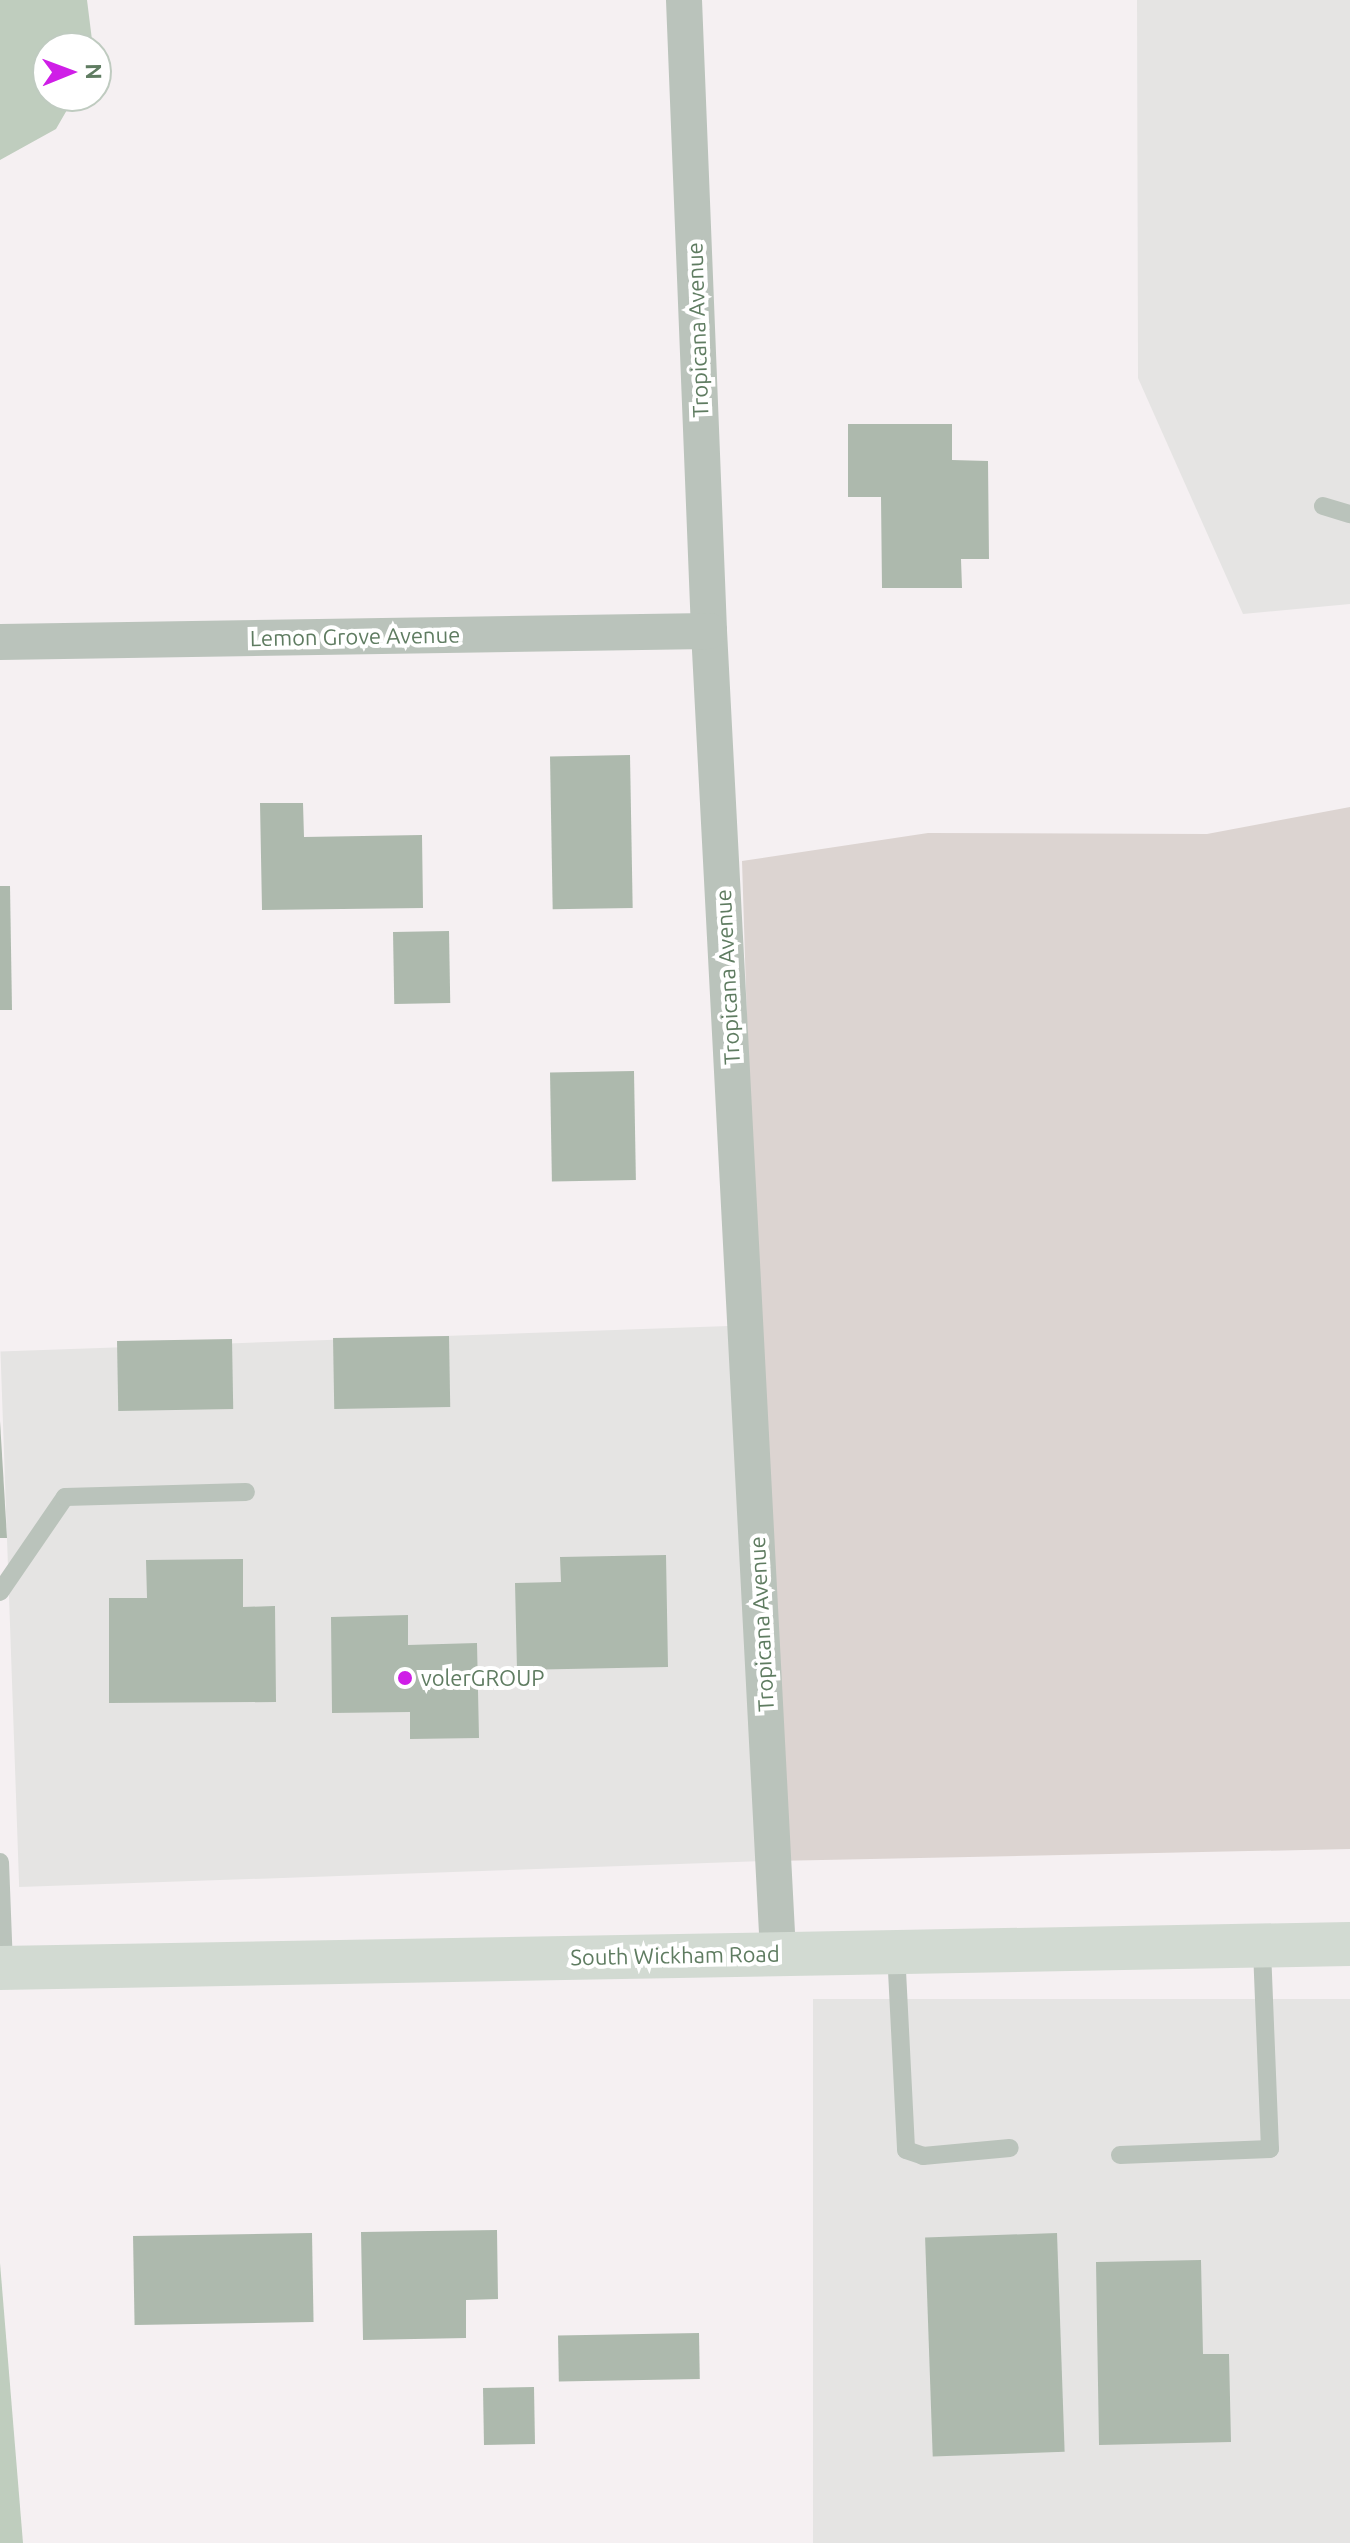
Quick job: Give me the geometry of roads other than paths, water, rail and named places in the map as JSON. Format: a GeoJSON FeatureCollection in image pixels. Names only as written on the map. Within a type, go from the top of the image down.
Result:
{"type":"FeatureCollection","features":[{"type":"Feature","properties":{"kind":"main road","name":"South Wickham Road"},"geometry":{"type":"LineString","coordinates":[[2,1968],[1350,1944]]}},
{"type":"Feature","properties":{"kind":"street","name":"Tropicana Avenue"},"geometry":{"type":"LineString","coordinates":[[684,0],[709,631],[778,1953]]}},
{"type":"Feature","properties":{"kind":"street","name":"Lemon Grove Avenue"},"geometry":{"type":"LineString","coordinates":[[0,642],[709,631]]}},
{"type":"Feature","properties":{"kind":"lane"},"geometry":{"type":"LineString","coordinates":[[1323,506],[1350,514]]}},
{"type":"Feature","properties":{"kind":"lane"},"geometry":{"type":"LineString","coordinates":[[0,1592],[65,1497],[246,1492]]}},
{"type":"Feature","properties":{"kind":"lane"},"geometry":{"type":"LineString","coordinates":[[0,1862],[2,1968]]}},
{"type":"Feature","properties":{"kind":"lane"},"geometry":{"type":"LineString","coordinates":[[1120,2155],[1270,2149],[1262,1946]]}},
{"type":"Feature","properties":{"kind":"lane"},"geometry":{"type":"LineString","coordinates":[[896,1951],[906,2150],[923,2156],[1010,2148]]}},
{"type":"Feature","properties":{"kind":"place","name":"volerGROUP"},"geometry":{"type":"Point","coordinates":[405,1678]}}]}
